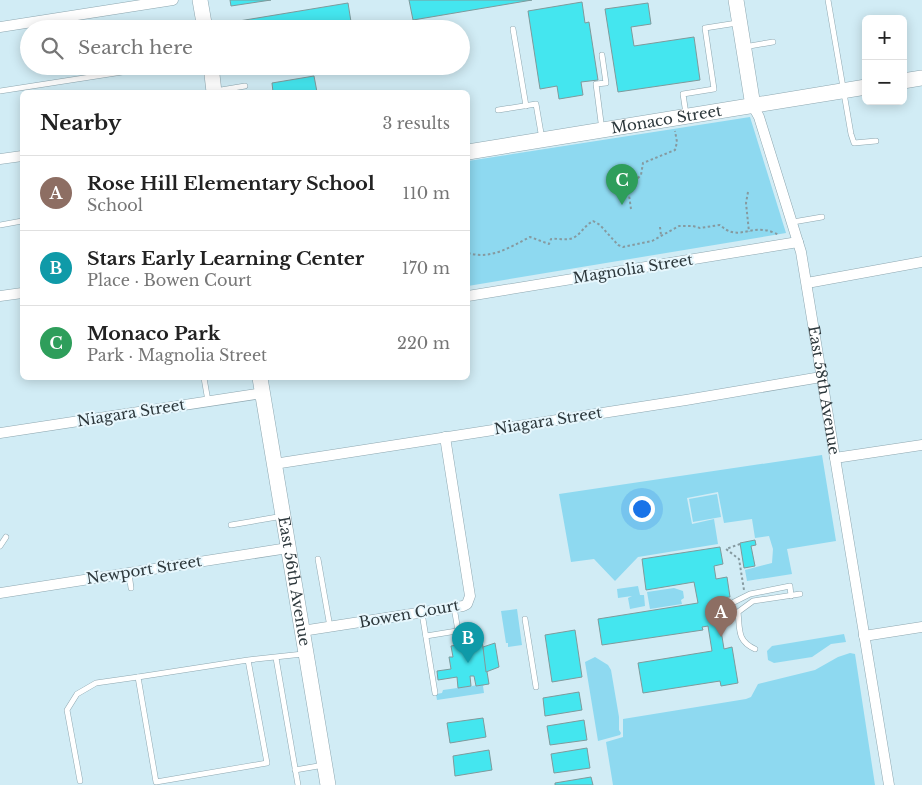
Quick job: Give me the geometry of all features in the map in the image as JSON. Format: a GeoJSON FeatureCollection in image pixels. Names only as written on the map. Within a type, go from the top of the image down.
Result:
{"type":"FeatureCollection","features":[{"type":"Feature","properties":{"kind":"street"},"geometry":{"type":"LineString","coordinates":[[45,20],[173,0]]}},
{"type":"Feature","properties":{"kind":"street"},"geometry":{"type":"LineString","coordinates":[[200,0],[203,20]]}},
{"type":"Feature","properties":{"kind":"street","name":"East 58th Avenue"},"geometry":{"type":"LineString","coordinates":[[736,0],[753,106],[759,117],[793,222],[807,283],[889,785]]}},
{"type":"Feature","properties":{"kind":"street"},"geometry":{"type":"LineString","coordinates":[[0,27],[20,24]]}},
{"type":"Feature","properties":{"kind":"street"},"geometry":{"type":"LineString","coordinates":[[212,75],[214,90]]}},
{"type":"Feature","properties":{"kind":"street"},"geometry":{"type":"LineString","coordinates":[[907,80],[922,78]]}},
{"type":"Feature","properties":{"kind":"street","name":"Monaco Street"},"geometry":{"type":"LineString","coordinates":[[470,152],[862,88]]}},
{"type":"Feature","properties":{"kind":"street"},"geometry":{"type":"LineString","coordinates":[[0,159],[20,156]]}},
{"type":"Feature","properties":{"kind":"street","name":"Magnolia Street"},"geometry":{"type":"LineString","coordinates":[[470,296],[798,242]]}},
{"type":"Feature","properties":{"kind":"street"},"geometry":{"type":"LineString","coordinates":[[807,283],[922,262]]}},
{"type":"Feature","properties":{"kind":"street"},"geometry":{"type":"LineString","coordinates":[[0,296],[20,293]]}},
{"type":"Feature","properties":{"kind":"street","name":"Niagara Street"},"geometry":{"type":"LineString","coordinates":[[274,464],[821,377]]}},
{"type":"Feature","properties":{"kind":"street","name":"East 56th Avenue"},"geometry":{"type":"LineString","coordinates":[[260,380],[328,785]]}},
{"type":"Feature","properties":{"kind":"street","name":"Niagara Street"},"geometry":{"type":"LineString","coordinates":[[0,433],[263,393]]}},
{"type":"Feature","properties":{"kind":"street","name":"Bowen Court"},"geometry":{"type":"LineString","coordinates":[[302,631],[466,604],[470,596],[445,437]]}},
{"type":"Feature","properties":{"kind":"street"},"geometry":{"type":"LineString","coordinates":[[835,458],[922,445]]}},
{"type":"Feature","properties":{"kind":"street","name":"Newport Street"},"geometry":{"type":"LineString","coordinates":[[0,593],[288,548]]}},
{"type":"Feature","properties":{"kind":"street"},"geometry":{"type":"LineString","coordinates":[[864,636],[922,627]]}},
{"type":"Feature","properties":{"kind":"lane"},"geometry":{"type":"LineString","coordinates":[[828,0],[854,143],[876,141]]}},
{"type":"Feature","properties":{"kind":"lane"},"geometry":{"type":"LineString","coordinates":[[680,117],[683,94],[714,89],[705,28],[740,22]]}},
{"type":"Feature","properties":{"kind":"lane"},"geometry":{"type":"LineString","coordinates":[[513,29],[526,106]]}},
{"type":"Feature","properties":{"kind":"lane"},"geometry":{"type":"LineString","coordinates":[[744,47],[773,42]]}},
{"type":"Feature","properties":{"kind":"lane"},"geometry":{"type":"LineString","coordinates":[[602,55],[606,82],[596,84],[602,130]]}},
{"type":"Feature","properties":{"kind":"lane"},"geometry":{"type":"LineString","coordinates":[[0,92],[105,75]]}},
{"type":"Feature","properties":{"kind":"lane"},"geometry":{"type":"LineString","coordinates":[[224,90],[245,86]]}},
{"type":"Feature","properties":{"kind":"lane"},"geometry":{"type":"LineString","coordinates":[[498,110],[536,104],[542,140]]}},
{"type":"Feature","properties":{"kind":"lane"},"geometry":{"type":"LineString","coordinates":[[793,222],[822,217]]}},
{"type":"Feature","properties":{"kind":"lane"},"geometry":{"type":"LineString","coordinates":[[0,225],[20,222]]}},
{"type":"Feature","properties":{"kind":"lane"},"geometry":{"type":"LineString","coordinates":[[204,380],[208,401]]}},
{"type":"Feature","properties":{"kind":"lane"},"geometry":{"type":"LineString","coordinates":[[231,525],[283,516]]}},
{"type":"Feature","properties":{"kind":"lane"},"geometry":{"type":"LineString","coordinates":[[0,546],[6,537]]}},
{"type":"Feature","properties":{"kind":"lane"},"geometry":{"type":"LineString","coordinates":[[318,559],[330,627]]}},
{"type":"Feature","properties":{"kind":"lane"},"geometry":{"type":"LineString","coordinates":[[129,573],[131,588]]}},
{"type":"Feature","properties":{"kind":"lane"},"geometry":{"type":"LineString","coordinates":[[734,602],[750,594],[790,586],[791,596]]}},
{"type":"Feature","properties":{"kind":"lane"},"geometry":{"type":"LineString","coordinates":[[755,649],[745,644],[740,636],[738,612],[753,601],[800,594]]}},
{"type":"Feature","properties":{"kind":"lane"},"geometry":{"type":"LineString","coordinates":[[454,607],[458,631]]}},
{"type":"Feature","properties":{"kind":"lane"},"geometry":{"type":"LineString","coordinates":[[422,612],[435,693]]}},
{"type":"Feature","properties":{"kind":"lane"},"geometry":{"type":"LineString","coordinates":[[525,619],[536,687]]}},
{"type":"Feature","properties":{"kind":"lane"},"geometry":{"type":"LineString","coordinates":[[426,636],[475,628]]}},
{"type":"Feature","properties":{"kind":"lane"},"geometry":{"type":"LineString","coordinates":[[80,781],[68,710],[77,694],[96,683],[306,653]]}},
{"type":"Feature","properties":{"kind":"lane"},"geometry":{"type":"LineString","coordinates":[[276,658],[298,785]]}},
{"type":"Feature","properties":{"kind":"lane"},"geometry":{"type":"LineString","coordinates":[[138,677],[156,782],[267,763],[248,660]]}},
{"type":"Feature","properties":{"kind":"lane"},"geometry":{"type":"LineString","coordinates":[[295,770],[324,765]]}},
{"type":"Feature","properties":{"kind":"path"},"geometry":{"type":"LineString","coordinates":[[630,208],[628,188],[641,175],[643,163],[675,150],[680,117]]}},
{"type":"Feature","properties":{"kind":"path"},"geometry":{"type":"LineString","coordinates":[[748,192],[746,203],[749,232]]}},
{"type":"Feature","properties":{"kind":"path"},"geometry":{"type":"LineString","coordinates":[[470,254],[478,256],[505,251],[530,237],[549,244],[551,239],[573,238],[588,224],[593,222],[600,225],[618,245],[623,247],[652,241],[679,226],[700,228],[720,225],[725,230],[734,233],[763,230],[798,242]]}},
{"type":"Feature","properties":{"kind":"path"},"geometry":{"type":"LineString","coordinates":[[660,227],[661,236]]}},
{"type":"Feature","properties":{"kind":"path"},"geometry":{"type":"LineString","coordinates":[[740,544],[726,549],[739,559],[745,597]]}},
{"type":"Feature","properties":{"kind":"shaded area"},"geometry":{"type":"Polygon","coordinates":[[[750,117],[786,233],[470,286],[470,161],[750,117]]]}},
{"type":"Feature","properties":{"kind":"shaded area"},"geometry":{"type":"Polygon","coordinates":[[[822,455],[836,541],[787,549],[792,574],[747,581],[745,570],[772,563],[773,549],[769,536],[755,538],[752,519],[724,523],[718,492],[687,498],[692,524],[714,519],[718,544],[638,557],[615,581],[594,559],[571,562],[559,494],[822,455]]]}},
{"type":"Feature","properties":{"kind":"shaded area"},"geometry":{"type":"Polygon","coordinates":[[[717,494],[721,517],[693,522],[689,499],[717,494]]]}},
{"type":"Feature","properties":{"kind":"shaded area"},"geometry":{"type":"Polygon","coordinates":[[[638,586],[640,595],[644,595],[645,606],[630,609],[628,598],[632,596],[618,598],[617,589],[638,586]]]}},
{"type":"Feature","properties":{"kind":"shaded area"},"geometry":{"type":"Polygon","coordinates":[[[674,588],[683,591],[684,598],[681,600],[682,604],[650,609],[647,592],[674,588]]]}},
{"type":"Feature","properties":{"kind":"shaded area"},"geometry":{"type":"Polygon","coordinates":[[[517,609],[522,645],[508,647],[501,611],[517,609]]]}},
{"type":"Feature","properties":{"kind":"shaded area"},"geometry":{"type":"Polygon","coordinates":[[[844,634],[846,642],[831,644],[812,657],[774,663],[768,660],[767,651],[772,646],[844,634]]]}},
{"type":"Feature","properties":{"kind":"shaded area"},"geometry":{"type":"Polygon","coordinates":[[[850,653],[855,654],[875,785],[613,785],[606,742],[623,737],[623,719],[746,699],[751,697],[758,684],[815,670],[838,657],[850,653]]]}},
{"type":"Feature","properties":{"kind":"shaded area"},"geometry":{"type":"Polygon","coordinates":[[[595,657],[608,665],[611,670],[619,717],[619,730],[621,733],[620,735],[598,741],[585,662],[595,657]]]}},
{"type":"Feature","properties":{"kind":"shaded area"},"geometry":{"type":"Polygon","coordinates":[[[486,684],[483,686],[484,693],[437,700],[436,694],[442,693],[443,690],[486,684]]]}},
{"type":"Feature","properties":{"kind":"building"},"geometry":{"type":"Polygon","coordinates":[[[230,0],[271,0],[231,6],[230,0]]]}},
{"type":"Feature","properties":{"kind":"building"},"geometry":{"type":"Polygon","coordinates":[[[409,0],[532,0],[413,20],[409,0]]]}},
{"type":"Feature","properties":{"kind":"building"},"geometry":{"type":"Polygon","coordinates":[[[582,2],[585,23],[589,22],[598,80],[581,82],[583,95],[559,99],[557,86],[540,89],[528,11],[582,2]]]}},
{"type":"Feature","properties":{"kind":"building"},"geometry":{"type":"Polygon","coordinates":[[[348,3],[351,20],[245,20],[348,3]]]}},
{"type":"Feature","properties":{"kind":"building"},"geometry":{"type":"Polygon","coordinates":[[[648,3],[651,24],[631,27],[634,46],[694,37],[700,80],[618,92],[605,9],[648,3]]]}},
{"type":"Feature","properties":{"kind":"building"},"geometry":{"type":"Polygon","coordinates":[[[314,76],[317,90],[273,90],[272,83],[314,76]]]}},
{"type":"Feature","properties":{"kind":"building"},"geometry":{"type":"Polygon","coordinates":[[[755,540],[756,545],[751,546],[755,566],[744,568],[740,543],[755,540]]]}},
{"type":"Feature","properties":{"kind":"building"},"geometry":{"type":"Polygon","coordinates":[[[720,547],[723,564],[714,566],[716,579],[727,577],[730,597],[720,598],[726,623],[720,624],[724,649],[732,647],[738,683],[721,686],[720,681],[643,693],[638,663],[712,651],[708,626],[702,627],[703,630],[602,645],[598,619],[698,603],[694,582],[646,590],[642,559],[720,547]]]}},
{"type":"Feature","properties":{"kind":"building"},"geometry":{"type":"Polygon","coordinates":[[[575,630],[582,677],[552,682],[545,635],[575,630]]]}},
{"type":"Feature","properties":{"kind":"building"},"geometry":{"type":"Polygon","coordinates":[[[482,641],[489,684],[476,686],[474,676],[470,676],[471,686],[458,688],[457,677],[438,680],[437,671],[451,669],[449,657],[453,657],[451,646],[464,644],[466,653],[471,653],[469,643],[482,641]]]}},
{"type":"Feature","properties":{"kind":"building"},"geometry":{"type":"Polygon","coordinates":[[[495,643],[499,667],[486,672],[483,647],[495,643]]]}},
{"type":"Feature","properties":{"kind":"building"},"geometry":{"type":"Polygon","coordinates":[[[579,692],[582,710],[545,716],[543,698],[579,692]]]}},
{"type":"Feature","properties":{"kind":"building"},"geometry":{"type":"Polygon","coordinates":[[[483,718],[486,737],[450,743],[447,723],[483,718]]]}},
{"type":"Feature","properties":{"kind":"building"},"geometry":{"type":"Polygon","coordinates":[[[584,720],[587,740],[550,745],[547,726],[584,720]]]}},
{"type":"Feature","properties":{"kind":"building"},"geometry":{"type":"Polygon","coordinates":[[[587,748],[590,768],[554,773],[551,754],[587,748]]]}},
{"type":"Feature","properties":{"kind":"building"},"geometry":{"type":"Polygon","coordinates":[[[489,750],[492,770],[455,776],[453,756],[489,750]]]}},
{"type":"Feature","properties":{"kind":"building"},"geometry":{"type":"Polygon","coordinates":[[[591,777],[593,785],[555,785],[555,783],[591,777]]]}},
{"type":"Feature","properties":{"kind":"place","name":"Monaco Park"},"geometry":{"type":"Point","coordinates":[622,205]}},
{"type":"Feature","properties":{"kind":"place","name":"Rose Hill Elementary School"},"geometry":{"type":"Point","coordinates":[721,637]}},
{"type":"Feature","properties":{"kind":"place","name":"Stars Early Learning Center"},"geometry":{"type":"Point","coordinates":[468,663]}}]}
